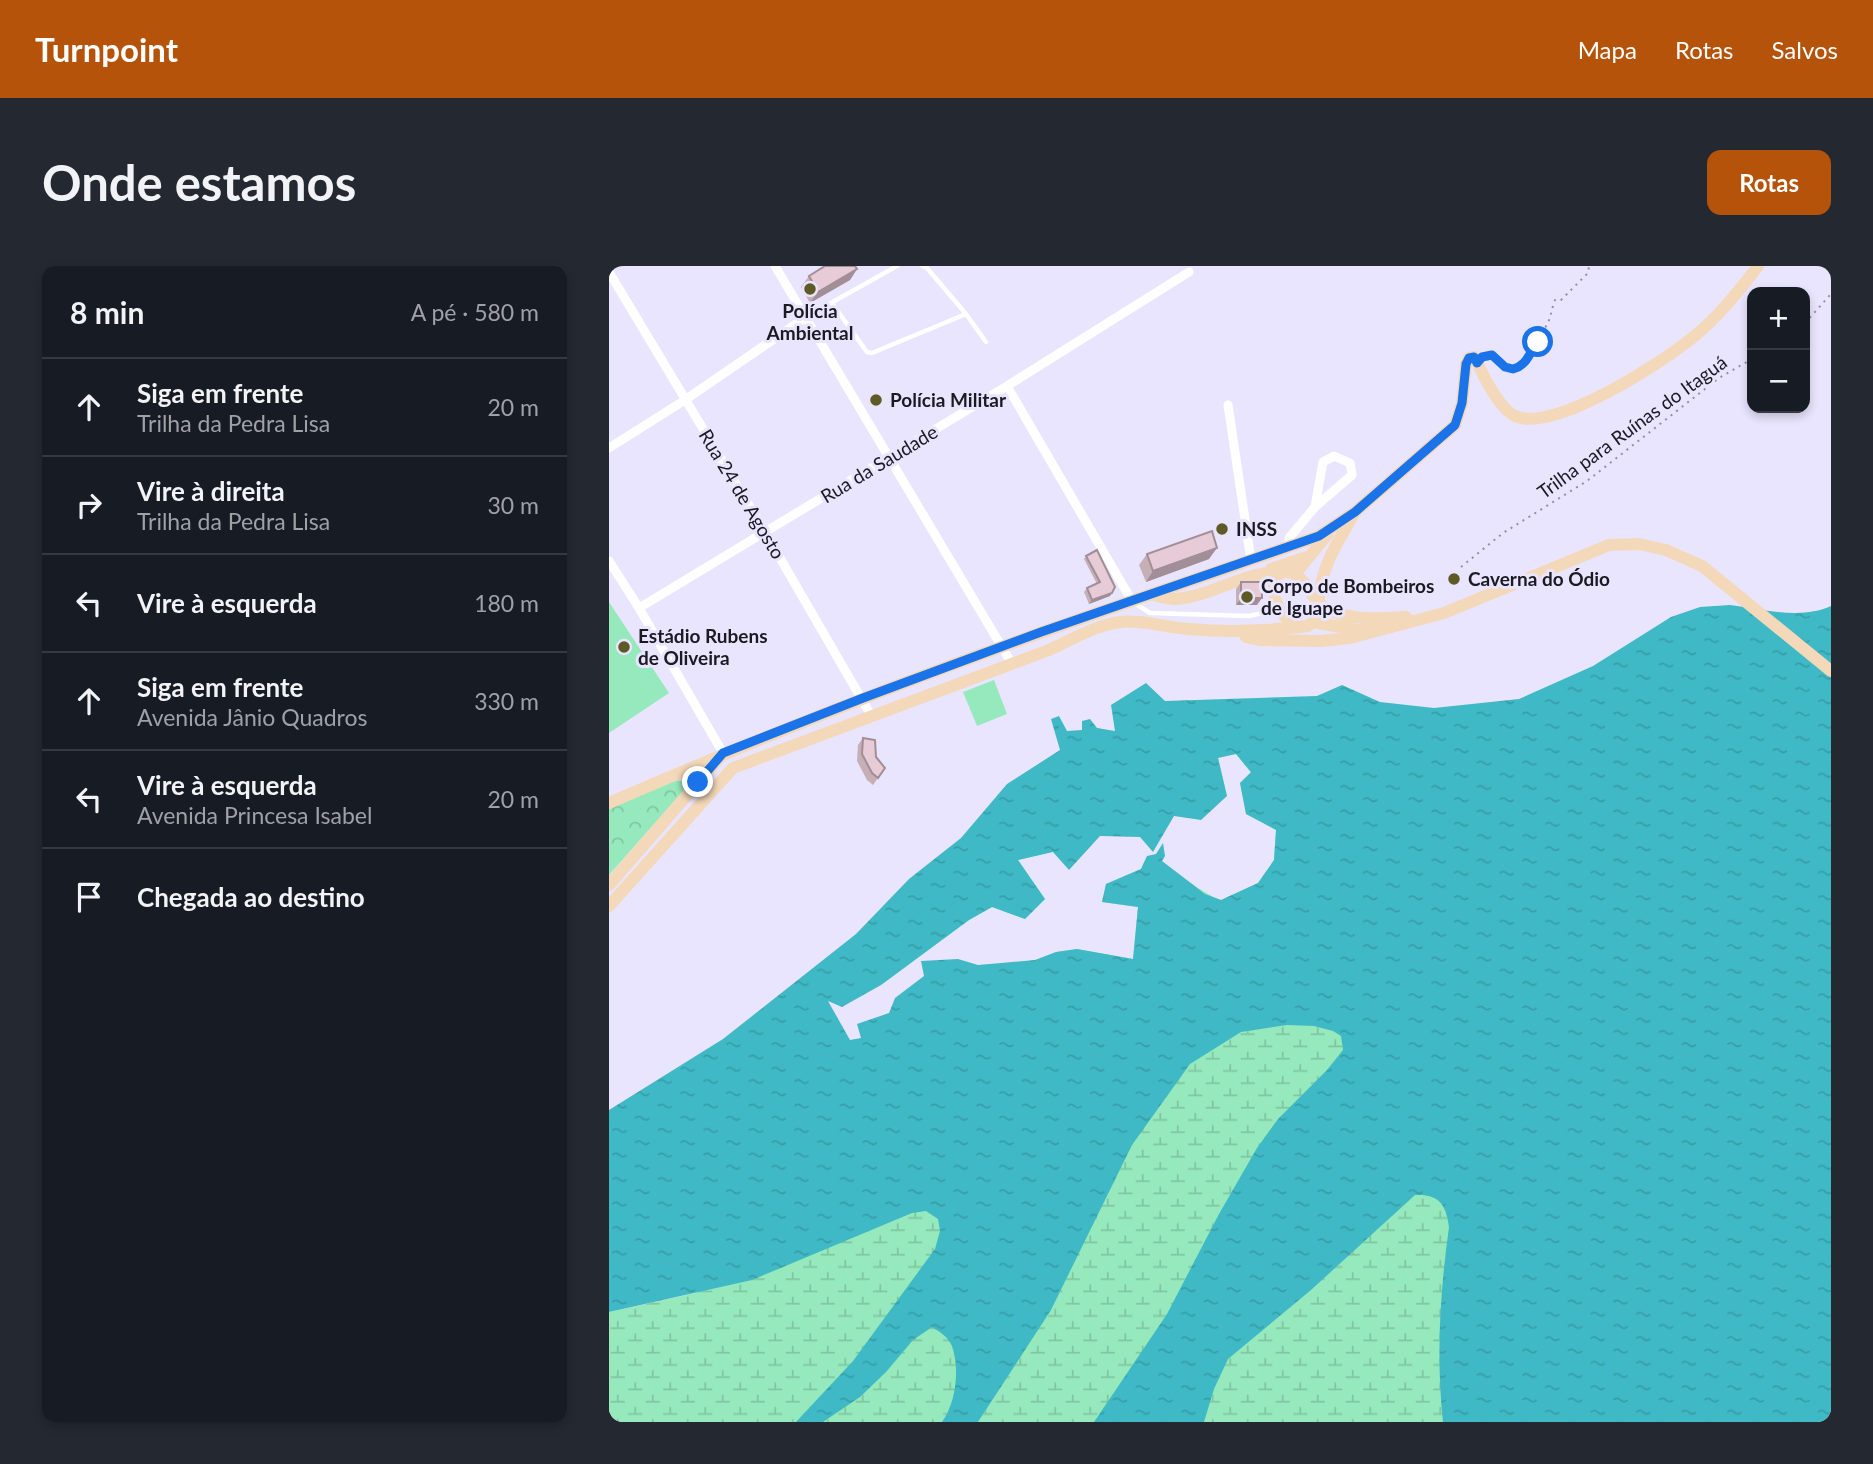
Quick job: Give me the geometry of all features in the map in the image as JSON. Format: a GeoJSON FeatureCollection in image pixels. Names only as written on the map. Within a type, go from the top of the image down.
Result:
{"type":"FeatureCollection","features":[{"type":"Feature","properties":{"kind":"main road"},"geometry":{"type":"LineString","coordinates":[[609,803],[723,753],[863,698],[1041,632],[1319,536],[1355,512],[1455,425],[1462,403],[1467,360],[1474,357],[1505,409],[1524,419],[1546,418],[1599,398],[1683,346],[1716,316],[1750,272],[1758,266]]}},
{"type":"Feature","properties":{"kind":"main road"},"geometry":{"type":"LineString","coordinates":[[609,906],[733,768],[1117,622],[1131,621],[1179,629],[1225,632],[1308,626],[1317,615],[1321,579],[1328,557],[1355,512]]}},
{"type":"Feature","properties":{"kind":"main road"},"geometry":{"type":"LineString","coordinates":[[1295,628],[1284,618],[1275,603],[1273,587],[1276,576],[1289,573],[1337,523]]}},
{"type":"Feature","properties":{"kind":"main road"},"geometry":{"type":"LineString","coordinates":[[1225,632],[1261,640],[1321,641],[1350,638],[1444,613],[1609,545],[1639,544],[1666,550],[1702,566],[1831,671]]}},
{"type":"Feature","properties":{"kind":"main road"},"geometry":{"type":"LineString","coordinates":[[1289,547],[1307,557],[1321,579]]}},
{"type":"Feature","properties":{"kind":"main road"},"geometry":{"type":"LineString","coordinates":[[1151,595],[1175,599],[1307,557]]}},
{"type":"Feature","properties":{"kind":"main road"},"geometry":{"type":"LineString","coordinates":[[1260,574],[1289,573],[1307,585],[1318,603],[1356,617],[1376,620],[1444,613]]}},
{"type":"Feature","properties":{"kind":"main road"},"geometry":{"type":"LineString","coordinates":[[1313,622],[1357,630],[1377,630]]}},
{"type":"Feature","properties":{"kind":"main road"},"geometry":{"type":"LineString","coordinates":[[1041,632],[1049,650]]}},
{"type":"Feature","properties":{"kind":"main road"},"geometry":{"type":"LineString","coordinates":[[723,753],[733,768]]}},
{"type":"Feature","properties":{"kind":"main road"},"geometry":{"type":"LineString","coordinates":[[609,885],[723,753]]}},
{"type":"Feature","properties":{"kind":"street"},"geometry":{"type":"LineString","coordinates":[[775,266],[1012,664]]}},
{"type":"Feature","properties":{"kind":"street","name":"Rua 24 de Agosto"},"geometry":{"type":"LineString","coordinates":[[609,272],[873,717]]}},
{"type":"Feature","properties":{"kind":"street","name":"Rua da Saudade"},"geometry":{"type":"LineString","coordinates":[[639,608],[1007,386],[1189,272]]}},
{"type":"Feature","properties":{"kind":"street"},"geometry":{"type":"LineString","coordinates":[[609,449],[806,317]]}},
{"type":"Feature","properties":{"kind":"street"},"geometry":{"type":"LineString","coordinates":[[1007,386],[1132,601]]}},
{"type":"Feature","properties":{"kind":"street"},"geometry":{"type":"LineString","coordinates":[[1228,405],[1251,560]]}},
{"type":"Feature","properties":{"kind":"street"},"geometry":{"type":"LineString","coordinates":[[1289,547],[1289,538],[1315,507],[1352,475],[1350,463],[1334,456],[1323,462],[1315,507]]}},
{"type":"Feature","properties":{"kind":"street"},"geometry":{"type":"LineString","coordinates":[[609,561],[723,753]]}},
{"type":"Feature","properties":{"kind":"lane"},"geometry":{"type":"LineString","coordinates":[[806,317],[897,266]]}},
{"type":"Feature","properties":{"kind":"lane"},"geometry":{"type":"LineString","coordinates":[[922,266],[927,268],[966,314],[986,342]]}},
{"type":"Feature","properties":{"kind":"lane"},"geometry":{"type":"LineString","coordinates":[[832,303],[867,352],[873,353],[966,314]]}},
{"type":"Feature","properties":{"kind":"lane"},"geometry":{"type":"LineString","coordinates":[[1132,601],[1150,613],[1248,616],[1263,613],[1275,603]]}},
{"type":"Feature","properties":{"kind":"lane"},"geometry":{"type":"LineString","coordinates":[[1175,614],[1179,629]]}},
{"type":"Feature","properties":{"kind":"path"},"geometry":{"type":"LineString","coordinates":[[1477,363],[1482,357],[1492,355],[1505,367],[1513,369],[1527,361],[1531,349],[1548,325],[1548,316],[1555,300],[1561,300],[1583,279],[1589,266]]}},
{"type":"Feature","properties":{"kind":"path"},"geometry":{"type":"LineString","coordinates":[[1810,317],[1831,294]]}},
{"type":"Feature","properties":{"kind":"path","name":"Trilha para Ruínas do Itaguá"},"geometry":{"type":"LineString","coordinates":[[1461,567],[1503,533],[1587,481],[1719,378],[1747,362]]}},
{"type":"Feature","properties":{"kind":"green space","name":"Estádio Rubens de Oliveira"},"geometry":{"type":"Polygon","coordinates":[[[609,602],[669,693],[609,733],[609,602]]]}},
{"type":"Feature","properties":{"kind":"green space"},"geometry":{"type":"Polygon","coordinates":[[[994,680],[1007,714],[977,726],[963,692],[994,680]]]}},
{"type":"Feature","properties":{"kind":"green space"},"geometry":{"type":"Polygon","coordinates":[[[1263,719],[1598,1422],[978,1422],[1039,1327],[974,1422],[609,1422],[609,1312],[695,1293],[850,1040],[858,1049],[1056,952],[1077,949],[1133,959],[1138,907],[1102,902],[1106,884],[1141,869],[1147,856],[1221,900],[1258,883],[1274,860],[1276,830],[1246,814],[1240,783],[1251,773],[1236,754],[1218,757],[1227,796],[1151,797],[1039,855],[1018,860],[1045,899],[1025,919],[992,907],[969,920],[881,985],[1008,842],[1263,719]]]}},
{"type":"Feature","properties":{"kind":"green space"},"geometry":{"type":"Polygon","coordinates":[[[693,780],[609,875],[609,806],[670,781],[693,780]]]}},
{"type":"Feature","properties":{"kind":"water"},"geometry":{"type":"Polygon","coordinates":[[[1730,605],[1794,613],[1831,606],[1831,1422],[1443,1422],[1440,1324],[1449,1227],[1446,1212],[1440,1202],[1430,1196],[1415,1195],[1311,1290],[1228,1359],[1214,1389],[1204,1422],[1094,1422],[1167,1314],[1257,1148],[1278,1119],[1343,1050],[1341,1036],[1314,1026],[1287,1025],[1241,1032],[1190,1064],[1132,1145],[1051,1310],[978,1422],[942,1422],[951,1405],[956,1365],[952,1346],[932,1327],[913,1340],[860,1397],[823,1422],[796,1422],[853,1361],[935,1249],[940,1231],[938,1219],[926,1211],[912,1213],[752,1280],[609,1312],[609,1110],[723,1039],[856,934],[909,879],[961,838],[1007,784],[1060,750],[1051,719],[1059,716],[1067,731],[1082,730],[1082,721],[1090,719],[1097,728],[1115,731],[1111,705],[1146,683],[1165,701],[1317,696],[1342,685],[1380,702],[1434,708],[1519,699],[1593,666],[1671,617],[1700,607],[1730,605]],[[1236,754],[1218,758],[1227,796],[1201,820],[1174,816],[1153,852],[1140,837],[1100,836],[1069,870],[1053,852],[1018,860],[1045,899],[1025,919],[992,907],[969,920],[881,985],[842,1007],[828,1001],[850,1040],[861,1038],[857,1024],[889,1013],[895,998],[924,976],[921,961],[958,959],[978,965],[1035,960],[1056,952],[1077,949],[1133,959],[1138,907],[1102,902],[1106,884],[1141,869],[1147,856],[1156,854],[1163,843],[1165,856],[1162,861],[1205,894],[1221,900],[1258,883],[1274,860],[1276,830],[1246,814],[1240,783],[1251,772],[1236,754]]]}},
{"type":"Feature","properties":{"kind":"building"},"geometry":{"type":"Polygon","coordinates":[[[825,266],[855,266],[857,269],[818,292],[809,276],[825,266]]]}},
{"type":"Feature","properties":{"kind":"building"},"geometry":{"type":"Polygon","coordinates":[[[1212,531],[1217,548],[1153,571],[1147,554],[1212,531]]]}},
{"type":"Feature","properties":{"kind":"building"},"geometry":{"type":"Polygon","coordinates":[[[1097,550],[1115,587],[1112,593],[1092,600],[1087,588],[1100,582],[1086,556],[1097,550]]]}},
{"type":"Feature","properties":{"kind":"building"},"geometry":{"type":"Polygon","coordinates":[[[1241,582],[1262,582],[1262,598],[1241,598],[1241,582]]]}},
{"type":"Feature","properties":{"kind":"building"},"geometry":{"type":"Polygon","coordinates":[[[863,738],[875,740],[876,757],[885,768],[878,778],[872,773],[862,754],[863,738]]]}},
{"type":"Feature","properties":{"kind":"place","name":"Polícia Ambiental"},"geometry":{"type":"Point","coordinates":[810,289]}},
{"type":"Feature","properties":{"kind":"place","name":"Polícia Militar"},"geometry":{"type":"Point","coordinates":[876,400]}},
{"type":"Feature","properties":{"kind":"place","name":"INSS"},"geometry":{"type":"Point","coordinates":[1222,529]}},
{"type":"Feature","properties":{"kind":"place","name":"Caverna do Ódio"},"geometry":{"type":"Point","coordinates":[1454,579]}},
{"type":"Feature","properties":{"kind":"place","name":"Corpo de Bombeiros de Iguape"},"geometry":{"type":"Point","coordinates":[1247,597]}},
{"type":"Feature","properties":{"kind":"place","name":"Estádio Rubens de Oliveira"},"geometry":{"type":"Point","coordinates":[624,647]}},
{"type":"Feature","properties":{"kind":"route"},"geometry":{"type":"LineString","coordinates":[[698,782],[723,753],[1041,632],[1319,536],[1355,512],[1455,425],[1462,403],[1469,358],[1474,357],[1477,363],[1482,357],[1492,355],[1509,369],[1518,368],[1527,361],[1531,349],[1538,342]]}}]}
